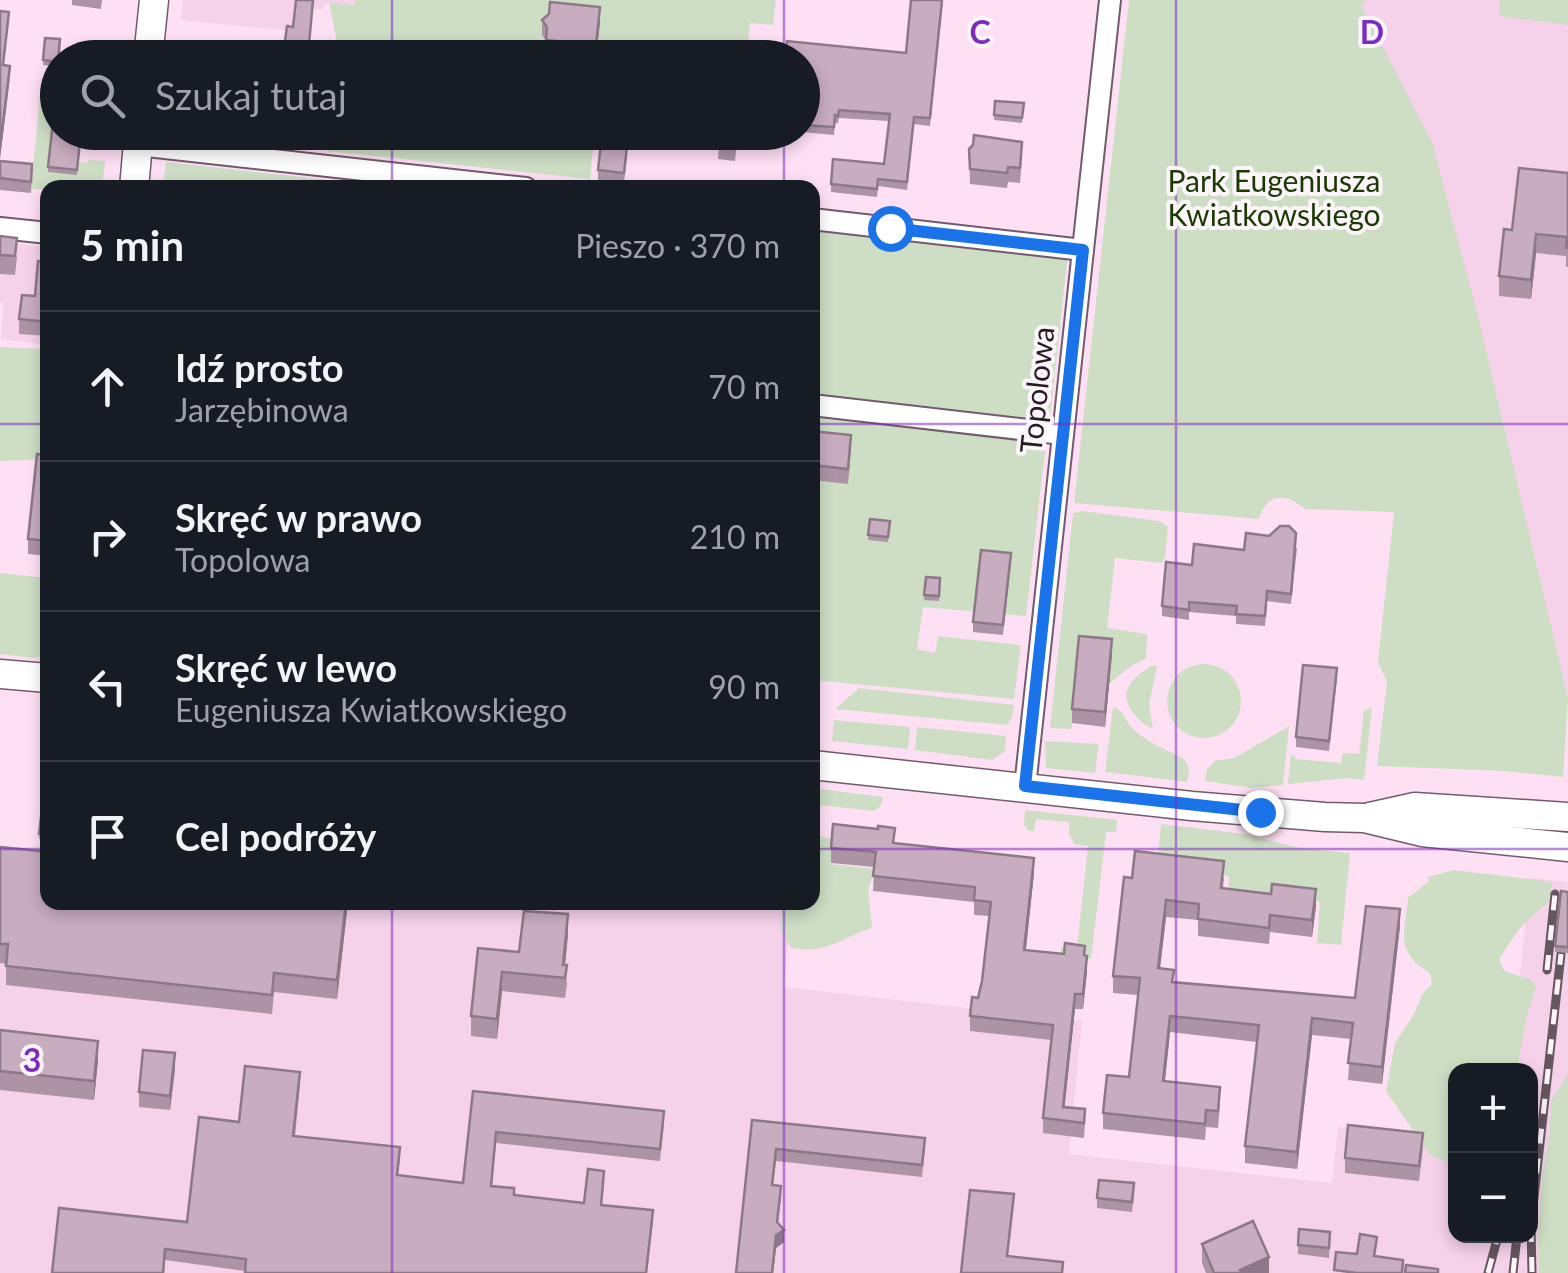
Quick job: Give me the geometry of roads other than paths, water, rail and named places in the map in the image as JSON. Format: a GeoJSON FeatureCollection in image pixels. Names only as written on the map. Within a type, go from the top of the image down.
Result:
{"type":"FeatureCollection","features":[{"type":"Feature","properties":{"kind":"main road"},"geometry":{"type":"LineString","coordinates":[[150,40],[154,0]]}},
{"type":"Feature","properties":{"kind":"main road"},"geometry":{"type":"LineString","coordinates":[[135,180],[138,150]]}},
{"type":"Feature","properties":{"kind":"main road"},"geometry":{"type":"LineString","coordinates":[[0,674],[40,677]]}},
{"type":"Feature","properties":{"kind":"main road"},"geometry":{"type":"LineString","coordinates":[[820,766],[1192,806],[1364,818],[1422,832],[1568,848]]}},
{"type":"Feature","properties":{"kind":"main road"},"geometry":{"type":"LineString","coordinates":[[1364,818],[1415,807],[1568,816]]}},
{"type":"Feature","properties":{"kind":"street","name":"Topolowa"},"geometry":{"type":"LineString","coordinates":[[1025,786],[1110,0]]}},
{"type":"Feature","properties":{"kind":"street"},"geometry":{"type":"LineString","coordinates":[[226,150],[463,180]]}},
{"type":"Feature","properties":{"kind":"street"},"geometry":{"type":"LineString","coordinates":[[820,220],[1083,250]]}},
{"type":"Feature","properties":{"kind":"street"},"geometry":{"type":"LineString","coordinates":[[0,228],[40,232]]}},
{"type":"Feature","properties":{"kind":"street"},"geometry":{"type":"LineString","coordinates":[[820,406],[1063,434]]}},
{"type":"Feature","properties":{"kind":"railway"},"geometry":{"type":"LineString","coordinates":[[1547,970],[1555,894]]}},
{"type":"Feature","properties":{"kind":"railway"},"geometry":{"type":"LineString","coordinates":[[1538,1161],[1561,954]]}},
{"type":"Feature","properties":{"kind":"railway"},"geometry":{"type":"LineString","coordinates":[[1488,1273],[1496,1243]]}},
{"type":"Feature","properties":{"kind":"railway"},"geometry":{"type":"LineString","coordinates":[[1513,1273],[1516,1243]]}},
{"type":"Feature","properties":{"kind":"railway"},"geometry":{"type":"LineString","coordinates":[[1531,1243],[1532,1273]]}},
{"type":"Feature","properties":{"kind":"park label","name":"Park Eugeniusza Kwiatkowskiego"},"geometry":{"type":"Point","coordinates":[1274,199]}}]}
